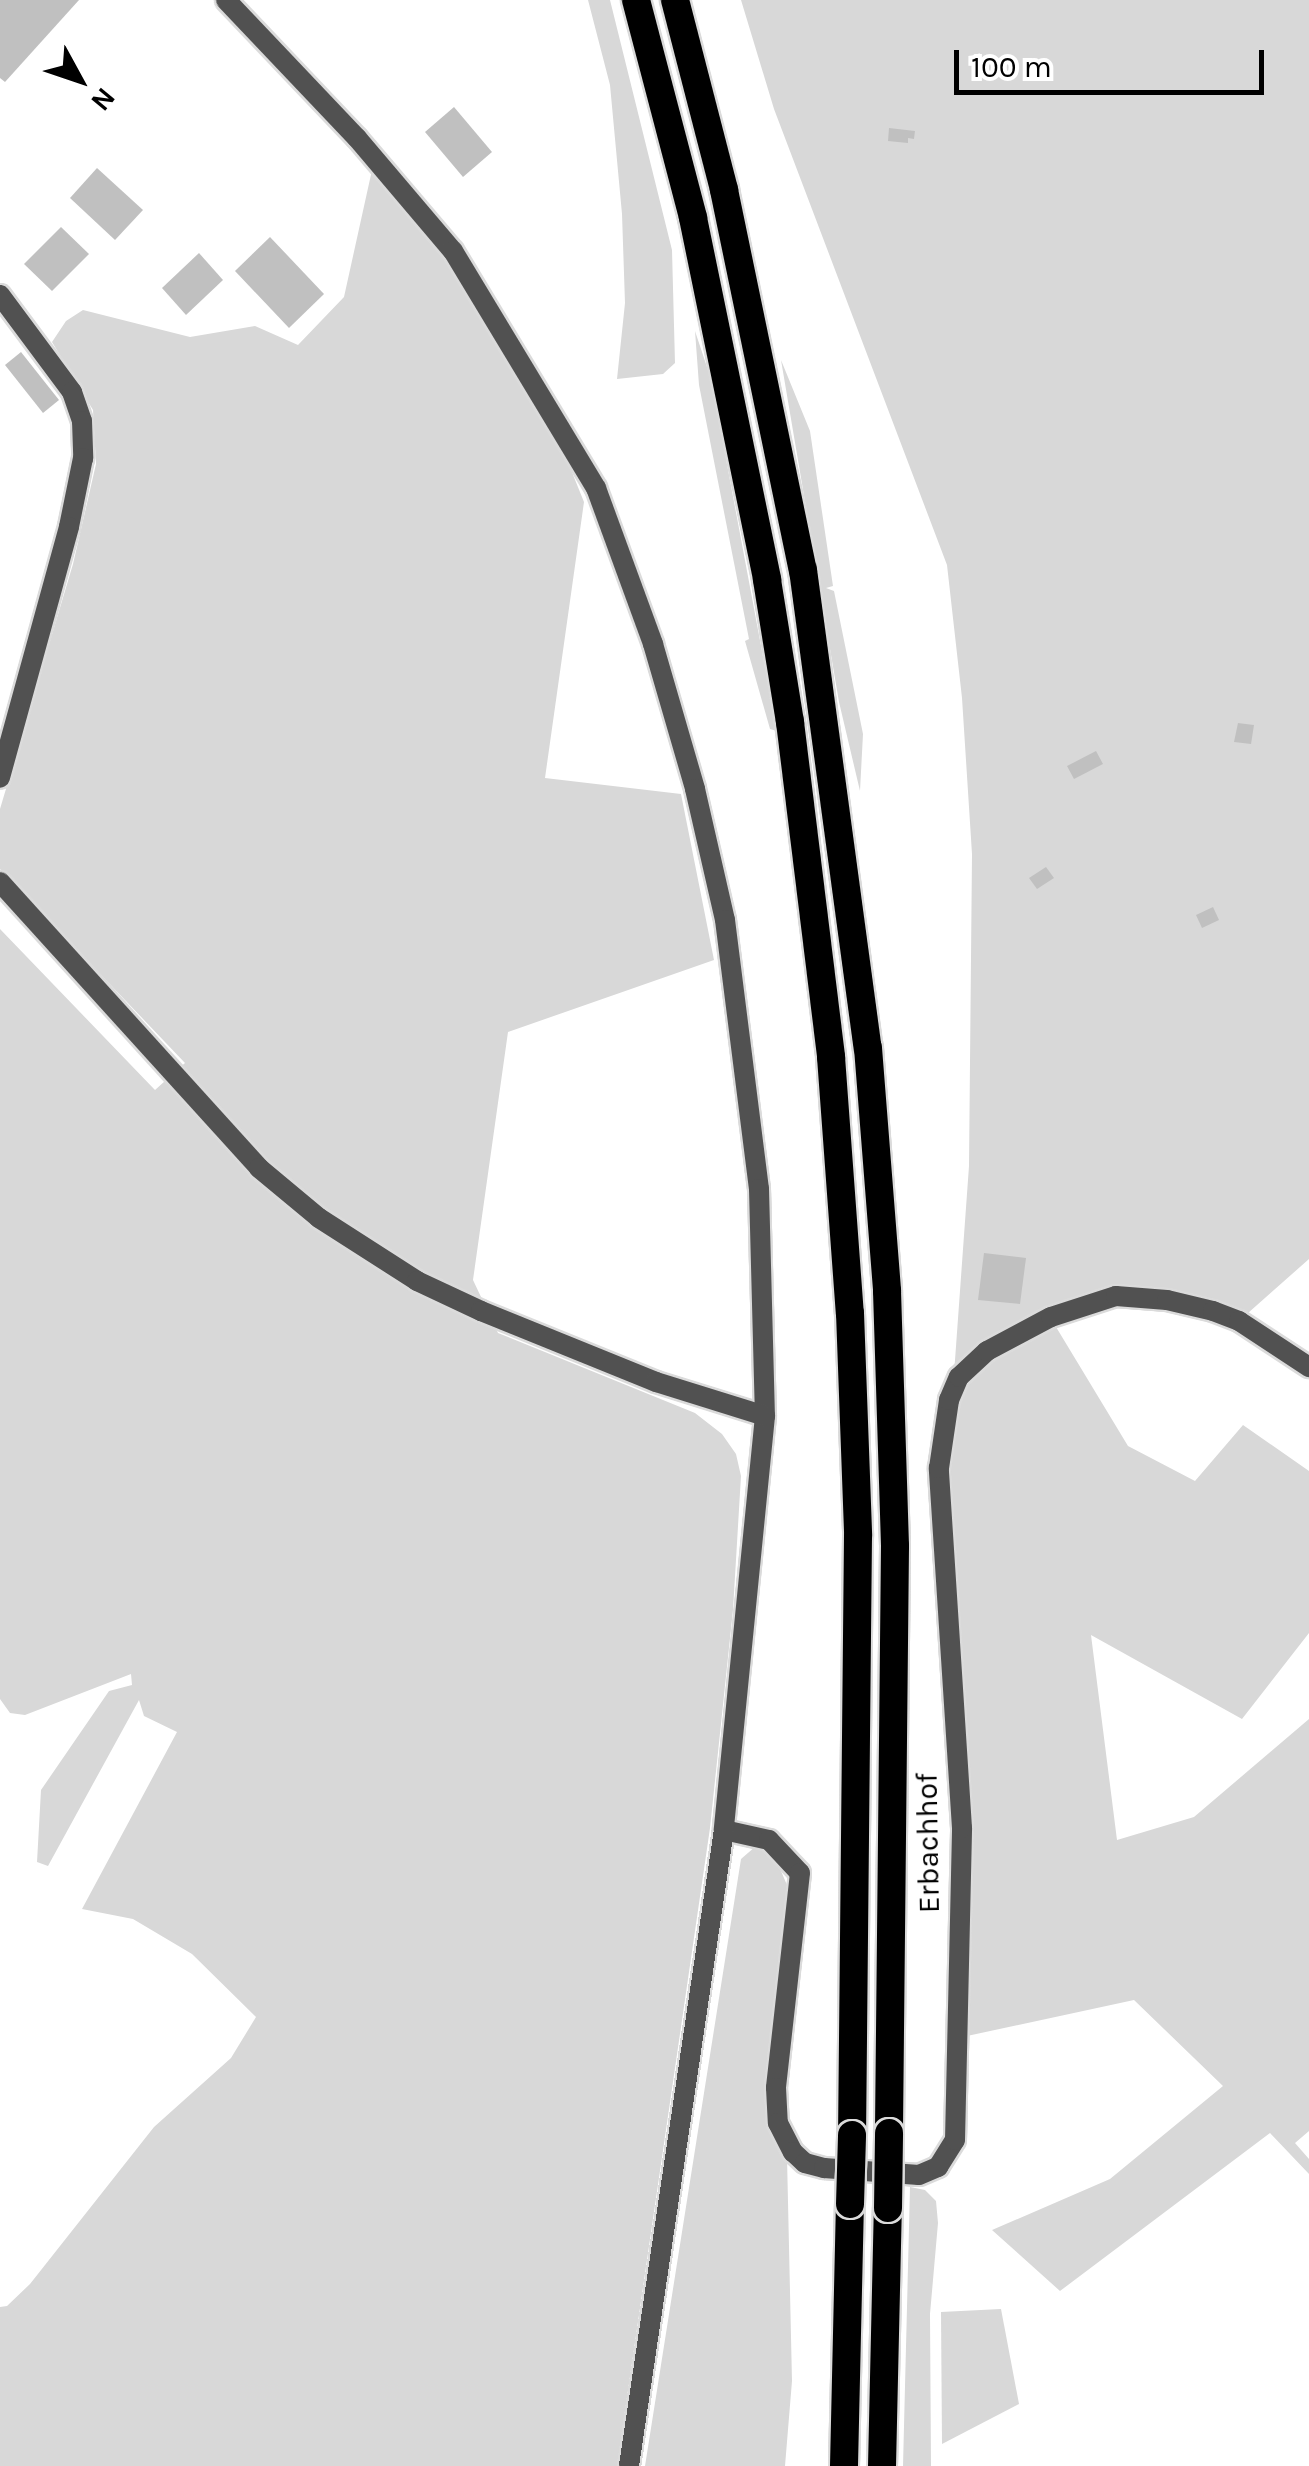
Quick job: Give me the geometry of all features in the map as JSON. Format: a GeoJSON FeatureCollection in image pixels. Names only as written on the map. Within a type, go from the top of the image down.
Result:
{"type":"FeatureCollection","features":[{"type":"Feature","properties":{"kind":"highway"},"geometry":{"type":"LineString","coordinates":[[636,0],[693,218],[767,580],[790,722],[831,1058],[850,1313],[858,1536],[852,2136],[844,2466]]}},
{"type":"Feature","properties":{"kind":"highway"},"geometry":{"type":"LineString","coordinates":[[675,0],[724,190],[803,570],[868,1048],[887,1291],[895,1546],[890,2133],[882,2466]]}},
{"type":"Feature","properties":{"kind":"street"},"geometry":{"type":"LineString","coordinates":[[226,0],[357,138],[454,251],[596,488],[653,644],[696,789],[725,920],[760,1189],[765,1416],[724,1830],[628,2466]]}},
{"type":"Feature","properties":{"kind":"street"},"geometry":{"type":"LineString","coordinates":[[0,295],[72,392],[82,421],[82,458],[69,526],[0,778]]}},
{"type":"Feature","properties":{"kind":"street"},"geometry":{"type":"LineString","coordinates":[[0,882],[258,1168],[334,1229],[417,1281],[481,1311],[656,1382],[765,1416]]}},
{"type":"Feature","properties":{"kind":"street","name":"Erbachhof"},"geometry":{"type":"LineString","coordinates":[[724,1830],[769,1840],[800,1873],[776,2088],[778,2122],[793,2152],[805,2164],[824,2168],[918,2175],[938,2167],[955,2140],[962,1828],[940,1468],[949,1400],[959,1377],[987,1351],[1050,1317],[1116,1296],[1167,1300],[1213,1311],[1239,1321],[1309,1367]]}},
{"type":"Feature","properties":{"kind":"shaded area"},"geometry":{"type":"Polygon","coordinates":[[[588,0],[610,0],[672,250],[675,363],[663,374],[617,379],[625,303],[622,214],[610,85],[588,0]]]}},
{"type":"Feature","properties":{"kind":"shaded area"},"geometry":{"type":"Polygon","coordinates":[[[741,0],[1309,0],[1309,1259],[1239,1321],[1147,1297],[1050,1317],[1128,1446],[1195,1481],[1243,1425],[1309,1471],[1309,1633],[1242,1719],[1091,1635],[1117,1840],[1194,1817],[1309,1719],[1309,2131],[1295,2143],[1309,2159],[1309,2174],[1270,2133],[1060,2291],[992,2230],[1110,2179],[1223,2086],[1134,2000],[967,2036],[947,1471],[969,1166],[972,854],[962,698],[947,565],[774,109],[741,0]]]}},
{"type":"Feature","properties":{"kind":"shaded area"},"geometry":{"type":"Polygon","coordinates":[[[372,170],[454,264],[563,450],[584,502],[545,778],[681,794],[714,960],[508,1032],[473,1280],[498,1333],[695,1413],[722,1434],[736,1454],[741,1476],[733,1610],[710,1828],[617,2466],[0,2466],[0,2307],[7,2306],[30,2284],[154,2127],[231,2058],[256,2017],[192,1954],[133,1919],[82,1909],[177,1732],[144,1716],[139,1700],[48,1866],[37,1862],[41,1790],[109,1691],[132,1685],[131,1674],[25,1715],[10,1713],[0,1699],[0,929],[155,1090],[185,1063],[0,869],[0,809],[73,564],[96,464],[93,410],[52,342],[66,321],[83,310],[190,337],[255,326],[298,345],[344,297],[372,170]]]}},
{"type":"Feature","properties":{"kind":"shaded area"},"geometry":{"type":"Polygon","coordinates":[[[695,331],[711,379],[777,731],[770,729],[745,641],[749,639],[699,385],[695,331]]]}},
{"type":"Feature","properties":{"kind":"shaded area"},"geometry":{"type":"Polygon","coordinates":[[[781,360],[810,431],[833,586],[826,588],[834,591],[863,734],[860,791],[839,702],[781,360]]]}},
{"type":"Feature","properties":{"kind":"shaded area"},"geometry":{"type":"Polygon","coordinates":[[[756,1846],[772,1850],[787,1885],[768,2101],[787,2157],[792,2381],[785,2466],[645,2466],[741,1859],[756,1846]]]}},
{"type":"Feature","properties":{"kind":"shaded area"},"geometry":{"type":"Polygon","coordinates":[[[910,2187],[925,2190],[936,2201],[938,2223],[930,2314],[931,2466],[903,2466],[910,2187]]]}},
{"type":"Feature","properties":{"kind":"shaded area"},"geometry":{"type":"Polygon","coordinates":[[[1001,2309],[1019,2404],[942,2444],[941,2312],[1001,2309]]]}},
{"type":"Feature","properties":{"kind":"building"},"geometry":{"type":"Polygon","coordinates":[[[0,0],[79,0],[5,82],[0,78],[0,0]]]}},
{"type":"Feature","properties":{"kind":"building"},"geometry":{"type":"Polygon","coordinates":[[[454,107],[492,152],[463,177],[425,132],[454,107]]]}},
{"type":"Feature","properties":{"kind":"building"},"geometry":{"type":"Polygon","coordinates":[[[889,128],[915,131],[914,139],[908,138],[908,143],[888,141],[889,128]]]}},
{"type":"Feature","properties":{"kind":"building"},"geometry":{"type":"Polygon","coordinates":[[[97,168],[143,210],[115,240],[70,198],[97,168]]]}},
{"type":"Feature","properties":{"kind":"building"},"geometry":{"type":"Polygon","coordinates":[[[61,227],[89,254],[52,291],[24,264],[61,227]]]}},
{"type":"Feature","properties":{"kind":"building"},"geometry":{"type":"Polygon","coordinates":[[[270,237],[324,294],[289,328],[235,271],[270,237]]]}},
{"type":"Feature","properties":{"kind":"building"},"geometry":{"type":"Polygon","coordinates":[[[199,253],[223,280],[186,315],[162,288],[199,253]]]}},
{"type":"Feature","properties":{"kind":"building"},"geometry":{"type":"Polygon","coordinates":[[[21,352],[59,400],[43,413],[5,365],[21,352]]]}},
{"type":"Feature","properties":{"kind":"building"},"geometry":{"type":"Polygon","coordinates":[[[1238,723],[1254,725],[1251,744],[1234,742],[1238,723]]]}},
{"type":"Feature","properties":{"kind":"building"},"geometry":{"type":"Polygon","coordinates":[[[1096,751],[1103,764],[1074,779],[1067,766],[1096,751]]]}},
{"type":"Feature","properties":{"kind":"building"},"geometry":{"type":"Polygon","coordinates":[[[1046,867],[1054,878],[1037,889],[1029,878],[1046,867]]]}},
{"type":"Feature","properties":{"kind":"building"},"geometry":{"type":"Polygon","coordinates":[[[1213,907],[1219,920],[1202,928],[1196,915],[1213,907]]]}},
{"type":"Feature","properties":{"kind":"building"},"geometry":{"type":"Polygon","coordinates":[[[984,1253],[1026,1258],[1020,1304],[978,1300],[984,1253]]]}}]}
